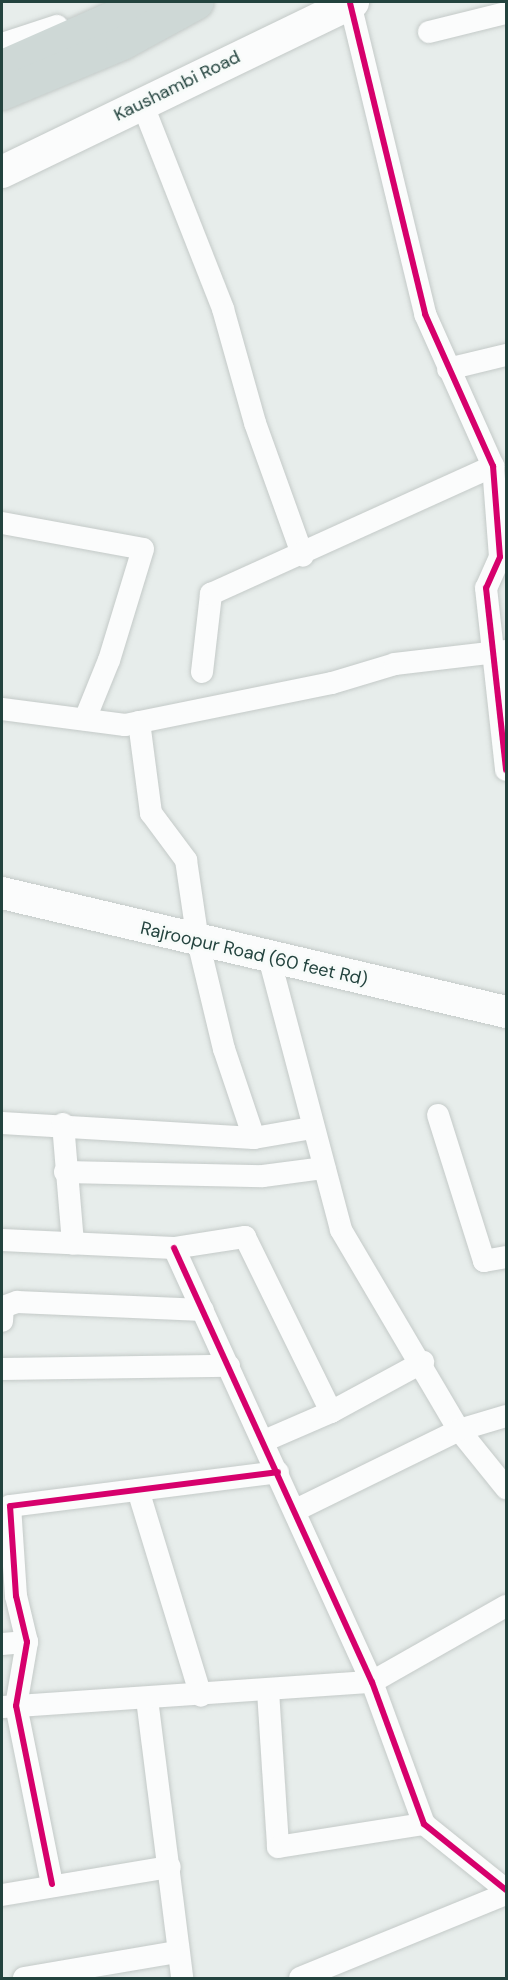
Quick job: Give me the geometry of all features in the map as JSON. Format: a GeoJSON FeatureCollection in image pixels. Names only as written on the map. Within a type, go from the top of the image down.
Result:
{"type":"FeatureCollection","features":[{"type":"Feature","properties":{"kind":"main road"},"geometry":{"type":"LineString","coordinates":[[2,66],[147,2]]}},
{"type":"Feature","properties":{"kind":"main road"},"geometry":{"type":"LineString","coordinates":[[2,93],[122,43],[197,2]]}},
{"type":"Feature","properties":{"kind":"main road"},"geometry":{"type":"LineString","coordinates":[[2,151],[302,2]]}},
{"type":"Feature","properties":{"kind":"main road","name":"Kaushambi Road"},"geometry":{"type":"LineString","coordinates":[[2,172],[352,2]]}},
{"type":"Feature","properties":{"kind":"main road","name":"Rajroopur Road (60 feet Rd)"},"geometry":{"type":"LineString","coordinates":[[2,893],[507,1012]]}},
{"type":"Feature","properties":{"kind":"street"},"geometry":{"type":"LineString","coordinates":[[2,44],[107,2]]}},
{"type":"Feature","properties":{"kind":"street"},"geometry":{"type":"LineString","coordinates":[[352,2],[391,184],[411,246],[413,276],[448,369],[493,466],[503,556],[486,588],[500,653],[507,770]]}},
{"type":"Feature","properties":{"kind":"street"},"geometry":{"type":"LineString","coordinates":[[429,32],[507,13]]}},
{"type":"Feature","properties":{"kind":"street"},"geometry":{"type":"LineString","coordinates":[[142,103],[223,309],[255,423],[303,556]]}},
{"type":"Feature","properties":{"kind":"street"},"geometry":{"type":"LineString","coordinates":[[448,369],[507,355]]}},
{"type":"Feature","properties":{"kind":"street"},"geometry":{"type":"LineString","coordinates":[[202,672],[211,594],[303,556],[493,466]]}},
{"type":"Feature","properties":{"kind":"street"},"geometry":{"type":"LineString","coordinates":[[2,523],[143,549],[109,660],[85,719]]}},
{"type":"Feature","properties":{"kind":"street"},"geometry":{"type":"LineString","coordinates":[[2,709],[85,719],[139,722],[332,683],[394,664],[500,653]]}},
{"type":"Feature","properties":{"kind":"street"},"geometry":{"type":"LineString","coordinates":[[139,722],[151,813],[186,860],[198,941],[224,1048],[254,1138]]}},
{"type":"Feature","properties":{"kind":"street"},"geometry":{"type":"LineString","coordinates":[[269,957],[312,1128],[341,1230],[423,1362],[459,1430],[507,1488]]}},
{"type":"Feature","properties":{"kind":"street"},"geometry":{"type":"LineString","coordinates":[[438,1115],[484,1261],[507,1257]]}},
{"type":"Feature","properties":{"kind":"street"},"geometry":{"type":"LineString","coordinates":[[2,1123],[63,1124],[254,1138],[312,1128]]}},
{"type":"Feature","properties":{"kind":"street"},"geometry":{"type":"LineString","coordinates":[[63,1124],[65,1172],[73,1244]]}},
{"type":"Feature","properties":{"kind":"street"},"geometry":{"type":"LineString","coordinates":[[65,1172],[263,1176],[324,1168]]}},
{"type":"Feature","properties":{"kind":"street"},"geometry":{"type":"LineString","coordinates":[[2,1240],[174,1248],[245,1237],[331,1412]]}},
{"type":"Feature","properties":{"kind":"street"},"geometry":{"type":"LineString","coordinates":[[174,1248],[296,1510],[372,1682],[424,1824],[507,1892],[300,1978]]}},
{"type":"Feature","properties":{"kind":"street"},"geometry":{"type":"LineString","coordinates":[[2,1321],[3,1307],[17,1302],[203,1310]]}},
{"type":"Feature","properties":{"kind":"street"},"geometry":{"type":"LineString","coordinates":[[264,1441],[331,1412],[423,1362]]}},
{"type":"Feature","properties":{"kind":"street"},"geometry":{"type":"LineString","coordinates":[[2,1369],[229,1366]]}},
{"type":"Feature","properties":{"kind":"street"},"geometry":{"type":"LineString","coordinates":[[296,1510],[459,1430],[507,1416]]}},
{"type":"Feature","properties":{"kind":"street"},"geometry":{"type":"LineString","coordinates":[[52,1884],[9,1706],[27,1642],[9,1596],[10,1506],[278,1472]]}},
{"type":"Feature","properties":{"kind":"street"},"geometry":{"type":"LineString","coordinates":[[138,1490],[201,1695]]}},
{"type":"Feature","properties":{"kind":"street"},"geometry":{"type":"LineString","coordinates":[[9,1706],[268,1691],[372,1682],[507,1606]]}},
{"type":"Feature","properties":{"kind":"street"},"geometry":{"type":"LineString","coordinates":[[2,1644],[27,1642]]}},
{"type":"Feature","properties":{"kind":"street"},"geometry":{"type":"LineString","coordinates":[[268,1691],[278,1847],[424,1824]]}},
{"type":"Feature","properties":{"kind":"street"},"geometry":{"type":"LineString","coordinates":[[147,1699],[170,1867],[176,1952],[182,1978]]}},
{"type":"Feature","properties":{"kind":"street"},"geometry":{"type":"LineString","coordinates":[[2,1895],[52,1884],[170,1867]]}},
{"type":"Feature","properties":{"kind":"street"},"geometry":{"type":"LineString","coordinates":[[24,1978],[176,1952]]}},
{"type":"Feature","properties":{"kind":"cycle path"},"geometry":{"type":"LineString","coordinates":[[350,3],[425,314],[493,466],[500,557],[486,588],[506,770]]}},
{"type":"Feature","properties":{"kind":"cycle path"},"geometry":{"type":"LineString","coordinates":[[174,1248],[372,1682],[424,1824],[506,1890]]}},
{"type":"Feature","properties":{"kind":"cycle path"},"geometry":{"type":"LineString","coordinates":[[52,1884],[16,1706],[27,1642],[16,1596],[10,1506],[278,1472]]}}]}
